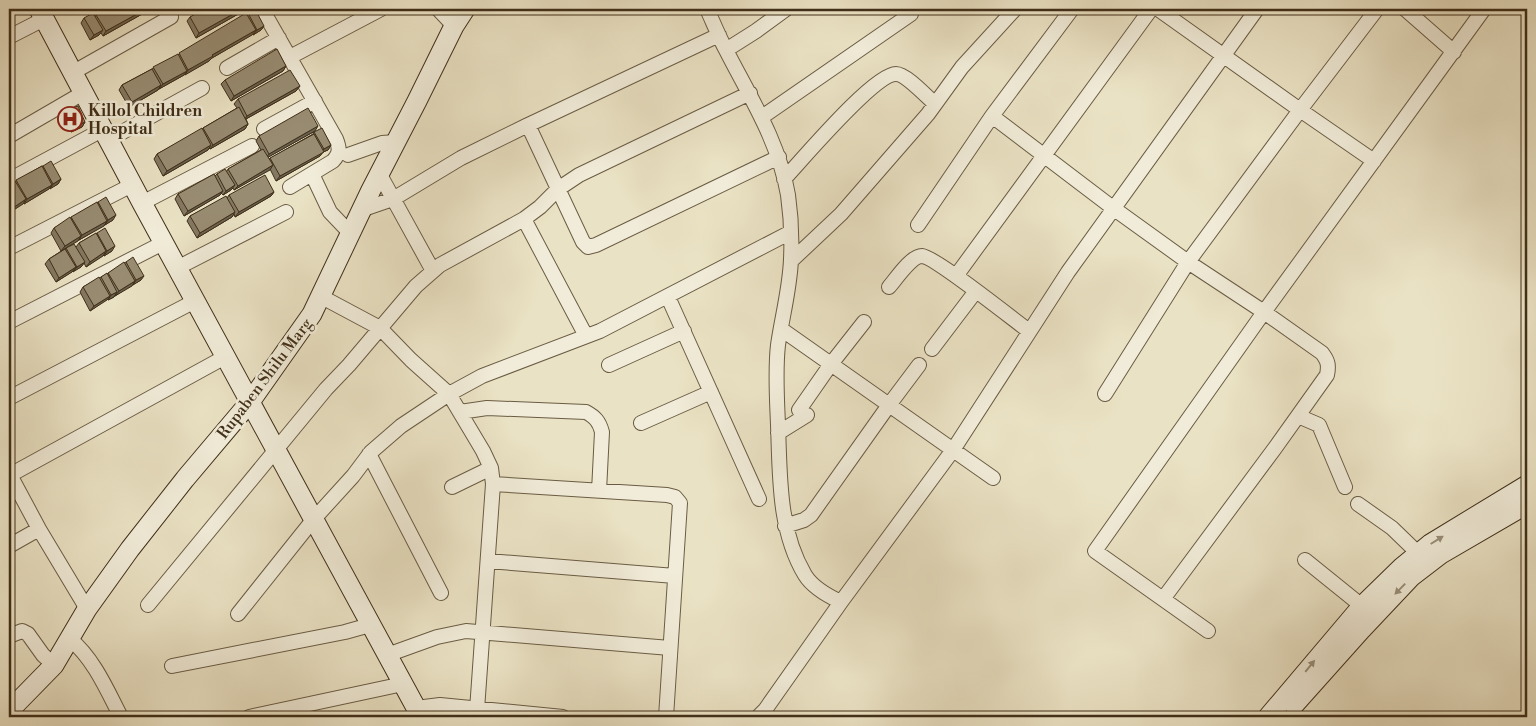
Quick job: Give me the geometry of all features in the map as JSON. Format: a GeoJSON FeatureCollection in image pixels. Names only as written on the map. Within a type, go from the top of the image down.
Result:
{"type":"FeatureCollection","features":[{"type":"Feature","properties":{"kind":"street"},"geometry":{"type":"LineString","coordinates":[[262,9],[340,148],[338,155],[333,161],[290,186]]}},
{"type":"Feature","properties":{"kind":"street"},"geometry":{"type":"LineString","coordinates":[[290,57],[381,9]]}},
{"type":"Feature","properties":{"kind":"street"},"geometry":{"type":"LineString","coordinates":[[438,9],[454,26]]}},
{"type":"Feature","properties":{"kind":"street","name":"Rupaben Shilu Marg"},"geometry":{"type":"LineString","coordinates":[[9,711],[54,665],[87,609],[167,502],[250,402],[312,314],[379,173],[454,26],[465,9]]}},
{"type":"Feature","properties":{"kind":"street"},"geometry":{"type":"LineString","coordinates":[[707,9],[726,50],[762,118],[779,157],[788,194],[791,261],[776,378],[780,484],[785,526],[795,556],[806,577],[823,593],[841,602]]}},
{"type":"Feature","properties":{"kind":"street"},"geometry":{"type":"LineString","coordinates":[[726,50],[786,9]]}},
{"type":"Feature","properties":{"kind":"street"},"geometry":{"type":"LineString","coordinates":[[791,261],[841,214],[935,104],[962,67],[1015,9]]}},
{"type":"Feature","properties":{"kind":"street"},"geometry":{"type":"LineString","coordinates":[[918,225],[992,116],[1072,9]]}},
{"type":"Feature","properties":{"kind":"street"},"geometry":{"type":"LineString","coordinates":[[956,276],[1150,9]]}},
{"type":"Feature","properties":{"kind":"street"},"geometry":{"type":"LineString","coordinates":[[1158,9],[1374,161]]}},
{"type":"Feature","properties":{"kind":"street"},"geometry":{"type":"LineString","coordinates":[[758,717],[765,710],[841,602],[953,450],[1068,272],[1257,9]]}},
{"type":"Feature","properties":{"kind":"street"},"geometry":{"type":"LineString","coordinates":[[1105,394],[1188,262],[1376,9]]}},
{"type":"Feature","properties":{"kind":"street"},"geometry":{"type":"LineString","coordinates":[[1404,9],[1454,52]]}},
{"type":"Feature","properties":{"kind":"street"},"geometry":{"type":"LineString","coordinates":[[1208,631],[1095,551],[1264,312],[1484,9]]}},
{"type":"Feature","properties":{"kind":"street"},"geometry":{"type":"LineString","coordinates":[[9,37],[41,14],[418,713],[440,705],[563,717]]}},
{"type":"Feature","properties":{"kind":"street"},"geometry":{"type":"LineString","coordinates":[[762,118],[912,14]]}},
{"type":"Feature","properties":{"kind":"street"},"geometry":{"type":"LineString","coordinates":[[72,73],[170,17]]}},
{"type":"Feature","properties":{"kind":"street"},"geometry":{"type":"LineString","coordinates":[[361,210],[393,199],[461,158],[719,35]]}},
{"type":"Feature","properties":{"kind":"street"},"geometry":{"type":"LineString","coordinates":[[227,68],[279,38]]}},
{"type":"Feature","properties":{"kind":"street"},"geometry":{"type":"LineString","coordinates":[[784,179],[858,100],[885,78],[895,74],[902,76],[935,104]]}},
{"type":"Feature","properties":{"kind":"street"},"geometry":{"type":"LineString","coordinates":[[9,180],[202,88]]}},
{"type":"Feature","properties":{"kind":"street"},"geometry":{"type":"LineString","coordinates":[[9,136],[83,93]]}},
{"type":"Feature","properties":{"kind":"street"},"geometry":{"type":"LineString","coordinates":[[148,605],[276,449],[416,286],[440,265],[524,219],[540,207],[558,189],[579,176],[750,93]]}},
{"type":"Feature","properties":{"kind":"street"},"geometry":{"type":"LineString","coordinates":[[264,129],[315,101]]}},
{"type":"Feature","properties":{"kind":"street"},"geometry":{"type":"LineString","coordinates":[[992,116],[1113,208],[1188,262],[1322,353],[1327,360],[1329,368],[1327,375],[1162,599]]}},
{"type":"Feature","properties":{"kind":"street"},"geometry":{"type":"LineString","coordinates":[[528,125],[583,242],[588,248],[779,157]]}},
{"type":"Feature","properties":{"kind":"street"},"geometry":{"type":"LineString","coordinates":[[348,155],[382,143],[396,142]]}},
{"type":"Feature","properties":{"kind":"street"},"geometry":{"type":"LineString","coordinates":[[142,203],[252,146]]}},
{"type":"Feature","properties":{"kind":"street"},"geometry":{"type":"LineString","coordinates":[[379,173],[433,271]]}},
{"type":"Feature","properties":{"kind":"street"},"geometry":{"type":"LineString","coordinates":[[312,174],[330,212],[350,233]]}},
{"type":"Feature","properties":{"kind":"street"},"geometry":{"type":"LineString","coordinates":[[9,248],[132,185]]}},
{"type":"Feature","properties":{"kind":"street"},"geometry":{"type":"LineString","coordinates":[[177,268],[286,212]]}},
{"type":"Feature","properties":{"kind":"street"},"geometry":{"type":"LineString","coordinates":[[524,219],[586,336]]}},
{"type":"Feature","properties":{"kind":"street"},"geometry":{"type":"LineString","coordinates":[[238,614],[313,520],[353,476],[369,454],[401,426],[449,394],[482,376],[600,331],[791,232]]}},
{"type":"Feature","properties":{"kind":"street"},"geometry":{"type":"LineString","coordinates":[[9,322],[163,242]]}},
{"type":"Feature","properties":{"kind":"street"},"geometry":{"type":"LineString","coordinates":[[889,288],[909,264],[916,258],[923,256],[931,259],[956,276],[1029,331]]}},
{"type":"Feature","properties":{"kind":"street"},"geometry":{"type":"LineString","coordinates":[[932,349],[976,291]]}},
{"type":"Feature","properties":{"kind":"street"},"geometry":{"type":"LineString","coordinates":[[320,296],[380,328],[411,360],[449,394],[491,468],[493,484],[477,710]]}},
{"type":"Feature","properties":{"kind":"street"},"geometry":{"type":"LineString","coordinates":[[668,297],[759,499]]}},
{"type":"Feature","properties":{"kind":"street"},"geometry":{"type":"LineString","coordinates":[[9,398],[195,301]]}},
{"type":"Feature","properties":{"kind":"street"},"geometry":{"type":"LineString","coordinates":[[778,433],[803,413],[831,364],[864,322]]}},
{"type":"Feature","properties":{"kind":"street"},"geometry":{"type":"LineString","coordinates":[[781,329],[993,478]]}},
{"type":"Feature","properties":{"kind":"street"},"geometry":{"type":"LineString","coordinates":[[609,365],[684,331]]}},
{"type":"Feature","properties":{"kind":"street"},"geometry":{"type":"LineString","coordinates":[[87,609],[39,529],[9,474],[225,358]]}},
{"type":"Feature","properties":{"kind":"street"},"geometry":{"type":"LineString","coordinates":[[785,526],[804,520],[811,515],[919,365]]}},
{"type":"Feature","properties":{"kind":"street"},"geometry":{"type":"LineString","coordinates":[[641,423],[711,392]]}},
{"type":"Feature","properties":{"kind":"street"},"geometry":{"type":"LineString","coordinates":[[460,412],[487,408],[586,412],[591,414],[600,424],[602,432],[599,491]]}},
{"type":"Feature","properties":{"kind":"street"},"geometry":{"type":"LineString","coordinates":[[1298,416],[1319,425],[1345,487]]}},
{"type":"Feature","properties":{"kind":"street"},"geometry":{"type":"LineString","coordinates":[[369,454],[441,593]]}},
{"type":"Feature","properties":{"kind":"street"},"geometry":{"type":"LineString","coordinates":[[452,487],[491,468]]}},
{"type":"Feature","properties":{"kind":"street"},"geometry":{"type":"LineString","coordinates":[[493,484],[667,495],[675,497],[680,503],[666,717]]}},
{"type":"Feature","properties":{"kind":"street"},"geometry":{"type":"LineString","coordinates":[[1284,717],[1411,577],[1424,558],[1527,485]]}},
{"type":"Feature","properties":{"kind":"street"},"geometry":{"type":"LineString","coordinates":[[1358,504],[1392,528],[1424,558]]}},
{"type":"Feature","properties":{"kind":"street"},"geometry":{"type":"LineString","coordinates":[[1268,717],[1362,606],[1402,567],[1424,558],[1441,554],[1527,504]]}},
{"type":"Feature","properties":{"kind":"street"},"geometry":{"type":"LineString","coordinates":[[9,546],[39,529]]}},
{"type":"Feature","properties":{"kind":"street"},"geometry":{"type":"LineString","coordinates":[[1305,560],[1362,606]]}},
{"type":"Feature","properties":{"kind":"street"},"geometry":{"type":"LineString","coordinates":[[488,561],[675,576]]}},
{"type":"Feature","properties":{"kind":"street"},"geometry":{"type":"LineString","coordinates":[[172,666],[345,632],[370,625]]}},
{"type":"Feature","properties":{"kind":"street"},"geometry":{"type":"LineString","coordinates":[[9,636],[22,631],[28,634],[43,655],[54,665]]}},
{"type":"Feature","properties":{"kind":"street"},"geometry":{"type":"LineString","coordinates":[[387,655],[450,634],[466,631],[670,648]]}},
{"type":"Feature","properties":{"kind":"street"},"geometry":{"type":"LineString","coordinates":[[70,639],[86,654],[121,717]]}},
{"type":"Feature","properties":{"kind":"street"},"geometry":{"type":"LineString","coordinates":[[249,717],[403,684]]}},
{"type":"Feature","properties":{"kind":"building"},"geometry":{"type":"Polygon","coordinates":[[[107,9],[146,9],[106,31],[96,15],[107,9]]]}},
{"type":"Feature","properties":{"kind":"building"},"geometry":{"type":"Polygon","coordinates":[[[204,9],[242,9],[199,33],[190,17],[204,9]]]}},
{"type":"Feature","properties":{"kind":"building"},"geometry":{"type":"Polygon","coordinates":[[[255,9],[264,26],[257,30],[248,13],[255,9]]]}},
{"type":"Feature","properties":{"kind":"building"},"geometry":{"type":"Polygon","coordinates":[[[93,13],[103,30],[94,35],[84,18],[93,13]]]}},
{"type":"Feature","properties":{"kind":"building"},"geometry":{"type":"Polygon","coordinates":[[[246,13],[256,30],[188,70],[179,53],[246,13]]]}},
{"type":"Feature","properties":{"kind":"building"},"geometry":{"type":"Polygon","coordinates":[[[277,49],[286,66],[234,96],[225,80],[277,49]]]}},
{"type":"Feature","properties":{"kind":"building"},"geometry":{"type":"Polygon","coordinates":[[[178,54],[187,71],[163,84],[153,67],[178,54]]]}},
{"type":"Feature","properties":{"kind":"building"},"geometry":{"type":"Polygon","coordinates":[[[152,69],[161,85],[132,102],[122,85],[152,69]]]}},
{"type":"Feature","properties":{"kind":"building"},"geometry":{"type":"Polygon","coordinates":[[[290,70],[300,86],[247,116],[238,99],[290,70]]]}},
{"type":"Feature","properties":{"kind":"building"},"geometry":{"type":"Polygon","coordinates":[[[78,106],[85,122],[74,127],[67,110],[78,106]]]}},
{"type":"Feature","properties":{"kind":"building"},"geometry":{"type":"Polygon","coordinates":[[[239,107],[248,124],[213,145],[203,128],[239,107]]]}},
{"type":"Feature","properties":{"kind":"building"},"geometry":{"type":"Polygon","coordinates":[[[308,108],[318,126],[269,154],[259,136],[308,108]]]}},
{"type":"Feature","properties":{"kind":"building"},"geometry":{"type":"Polygon","coordinates":[[[202,128],[211,145],[167,171],[157,154],[202,128]]]}},
{"type":"Feature","properties":{"kind":"building"},"geometry":{"type":"Polygon","coordinates":[[[322,128],[331,145],[324,149],[314,132],[322,128]]]}},
{"type":"Feature","properties":{"kind":"building"},"geometry":{"type":"Polygon","coordinates":[[[314,134],[324,152],[280,176],[270,158],[314,134]]]}},
{"type":"Feature","properties":{"kind":"building"},"geometry":{"type":"Polygon","coordinates":[[[263,149],[273,165],[238,186],[228,169],[263,149]]]}},
{"type":"Feature","properties":{"kind":"building"},"geometry":{"type":"Polygon","coordinates":[[[51,161],[61,179],[53,184],[43,166],[51,161]]]}},
{"type":"Feature","properties":{"kind":"building"},"geometry":{"type":"Polygon","coordinates":[[[42,166],[52,185],[27,199],[16,180],[42,166]]]}},
{"type":"Feature","properties":{"kind":"building"},"geometry":{"type":"Polygon","coordinates":[[[225,169],[235,185],[226,191],[217,174],[225,169]]]}},
{"type":"Feature","properties":{"kind":"building"},"geometry":{"type":"Polygon","coordinates":[[[214,174],[223,191],[188,211],[178,194],[214,174]]]}},
{"type":"Feature","properties":{"kind":"building"},"geometry":{"type":"Polygon","coordinates":[[[265,175],[274,192],[239,212],[229,195],[265,175]]]}},
{"type":"Feature","properties":{"kind":"building"},"geometry":{"type":"Polygon","coordinates":[[[15,181],[26,199],[10,210],[9,185],[15,181]]]}},
{"type":"Feature","properties":{"kind":"building"},"geometry":{"type":"Polygon","coordinates":[[[226,196],[235,212],[200,233],[190,216],[226,196]]]}},
{"type":"Feature","properties":{"kind":"building"},"geometry":{"type":"Polygon","coordinates":[[[106,197],[116,215],[108,220],[98,202],[106,197]]]}},
{"type":"Feature","properties":{"kind":"building"},"geometry":{"type":"Polygon","coordinates":[[[97,202],[107,221],[82,235],[71,217],[97,202]]]}},
{"type":"Feature","properties":{"kind":"building"},"geometry":{"type":"Polygon","coordinates":[[[70,217],[81,236],[65,246],[54,228],[70,217]]]}},
{"type":"Feature","properties":{"kind":"building"},"geometry":{"type":"Polygon","coordinates":[[[105,228],[115,246],[107,251],[97,233],[105,228]]]}},
{"type":"Feature","properties":{"kind":"building"},"geometry":{"type":"Polygon","coordinates":[[[96,233],[106,251],[90,262],[79,243],[96,233]]]}},
{"type":"Feature","properties":{"kind":"building"},"geometry":{"type":"Polygon","coordinates":[[[74,244],[85,262],[77,267],[66,248],[74,244]]]}},
{"type":"Feature","properties":{"kind":"building"},"geometry":{"type":"Polygon","coordinates":[[[65,249],[76,267],[59,278],[49,259],[65,249]]]}},
{"type":"Feature","properties":{"kind":"building"},"geometry":{"type":"Polygon","coordinates":[[[133,257],[144,276],[136,280],[126,262],[133,257]]]}},
{"type":"Feature","properties":{"kind":"building"},"geometry":{"type":"Polygon","coordinates":[[[124,262],[135,281],[119,291],[108,273],[124,262]]]}},
{"type":"Feature","properties":{"kind":"building"},"geometry":{"type":"Polygon","coordinates":[[[107,273],[117,292],[111,295],[101,277],[107,273]]]}},
{"type":"Feature","properties":{"kind":"building"},"geometry":{"type":"Polygon","coordinates":[[[99,277],[110,296],[94,306],[83,287],[99,277]]]}},
{"type":"Feature","properties":{"kind":"place","name":"Killol Children Hospital"},"geometry":{"type":"Point","coordinates":[70,119]}}]}
